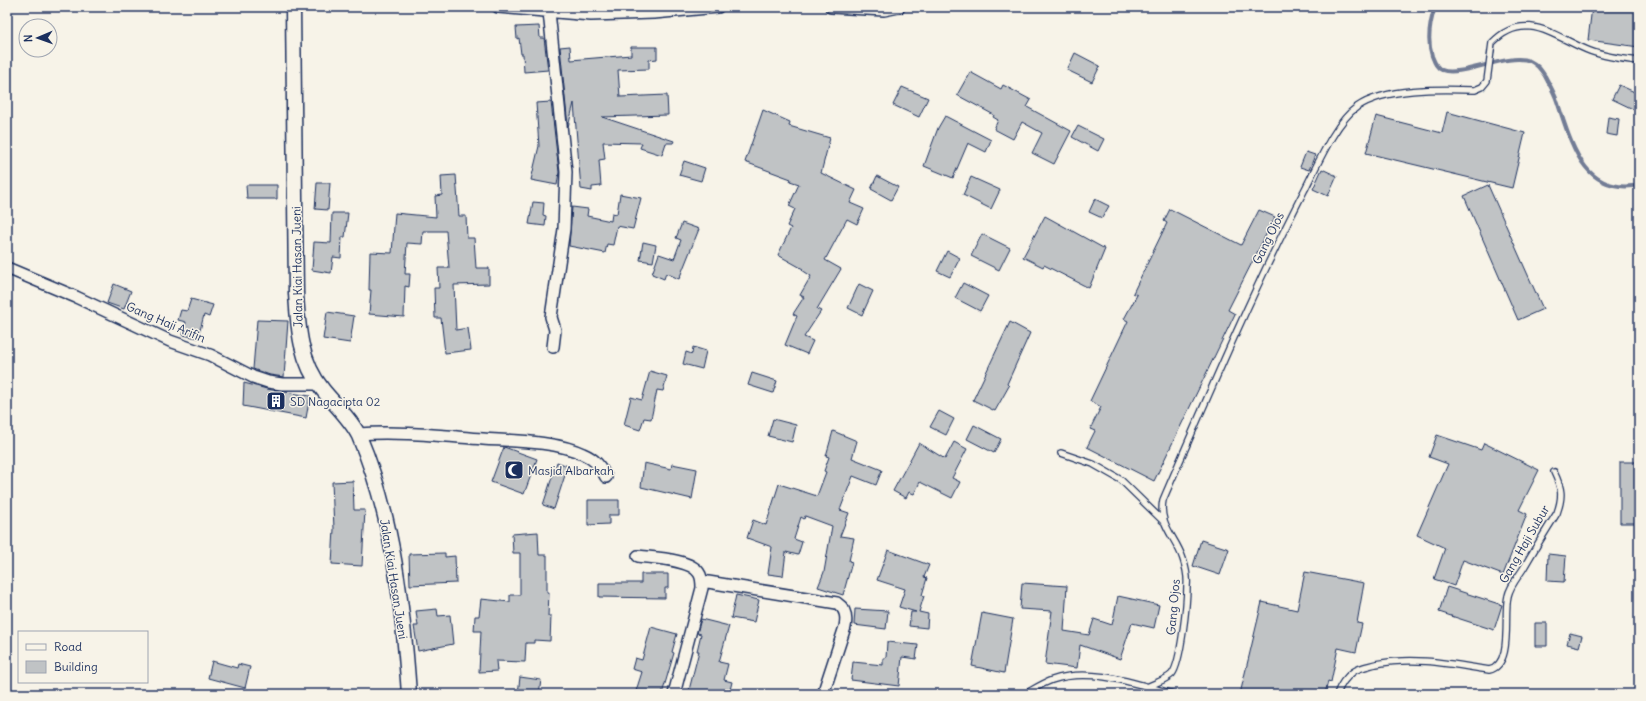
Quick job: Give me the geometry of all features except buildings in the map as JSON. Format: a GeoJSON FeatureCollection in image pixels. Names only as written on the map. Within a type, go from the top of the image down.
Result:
{"type":"FeatureCollection","features":[{"type":"Feature","properties":{"kind":"street","name":"Jalan Kiai Hasan Jueni"},"geometry":{"type":"LineString","coordinates":[[293,7],[296,293],[300,341],[308,366],[318,384],[346,417],[358,434],[378,492],[393,558],[405,640],[409,694]]}},
{"type":"Feature","properties":{"kind":"street"},"geometry":{"type":"LineString","coordinates":[[498,7],[549,12],[608,15],[718,7]]}},
{"type":"Feature","properties":{"kind":"street"},"geometry":{"type":"LineString","coordinates":[[831,7],[884,10],[899,7]]}},
{"type":"Feature","properties":{"kind":"street"},"geometry":{"type":"LineString","coordinates":[[549,12],[566,172],[564,229],[550,317],[556,330],[553,347]]}},
{"type":"Feature","properties":{"kind":"street","name":"Gang Haji Arifin"},"geometry":{"type":"LineString","coordinates":[[7,268],[76,297],[170,341],[210,355],[253,377],[275,383],[318,384]]}},
{"type":"Feature","properties":{"kind":"street"},"geometry":{"type":"LineString","coordinates":[[358,434],[381,432],[553,446],[582,453],[595,460],[606,477]]}},
{"type":"Feature","properties":{"kind":"street"},"geometry":{"type":"LineString","coordinates":[[638,556],[686,563],[696,569],[700,574],[702,581],[702,588],[674,694]]}},
{"type":"Feature","properties":{"kind":"street"},"geometry":{"type":"LineString","coordinates":[[702,581],[837,603],[842,606],[846,616],[845,627],[823,694]]}},
{"type":"Feature","properties":{"kind":"lane","name":"Gang Ojos"},"geometry":{"type":"LineString","coordinates":[[1147,687],[1171,674],[1176,667],[1187,599],[1186,572],[1182,557],[1163,521],[1161,509],[1163,500],[1281,235],[1327,145],[1350,112],[1357,107],[1380,98],[1413,90],[1475,90],[1482,88],[1487,81],[1492,43],[1507,30],[1534,28],[1547,29],[1590,50],[1609,57],[1639,61]]}},
{"type":"Feature","properties":{"kind":"lane"},"geometry":{"type":"LineString","coordinates":[[1061,453],[1093,464],[1121,480],[1163,521]]}},
{"type":"Feature","properties":{"kind":"lane","name":"Gang Haji Subur"},"geometry":{"type":"LineString","coordinates":[[1337,694],[1353,672],[1361,668],[1381,663],[1421,660],[1489,670],[1496,669],[1500,666],[1503,658],[1506,634],[1508,594],[1557,513],[1560,504],[1561,487],[1554,472]]}},
{"type":"Feature","properties":{"kind":"lane"},"geometry":{"type":"LineString","coordinates":[[1025,694],[1051,680],[1083,675],[1147,687],[1174,694]]}},
{"type":"Feature","properties":{"kind":"waterway"},"geometry":{"type":"LineString","coordinates":[[1435,7],[1429,38],[1430,50],[1438,68],[1450,72],[1510,60],[1521,59],[1532,62],[1539,67],[1545,76],[1556,98],[1574,148],[1582,162],[1592,174],[1605,182],[1620,186],[1639,185]]}},
{"type":"Feature","properties":{"kind":"place","name":"SD Nagacipta 02"},"geometry":{"type":"Point","coordinates":[276,401]}},
{"type":"Feature","properties":{"kind":"place","name":"Masjid Albarkah"},"geometry":{"type":"Point","coordinates":[514,470]}}]}
